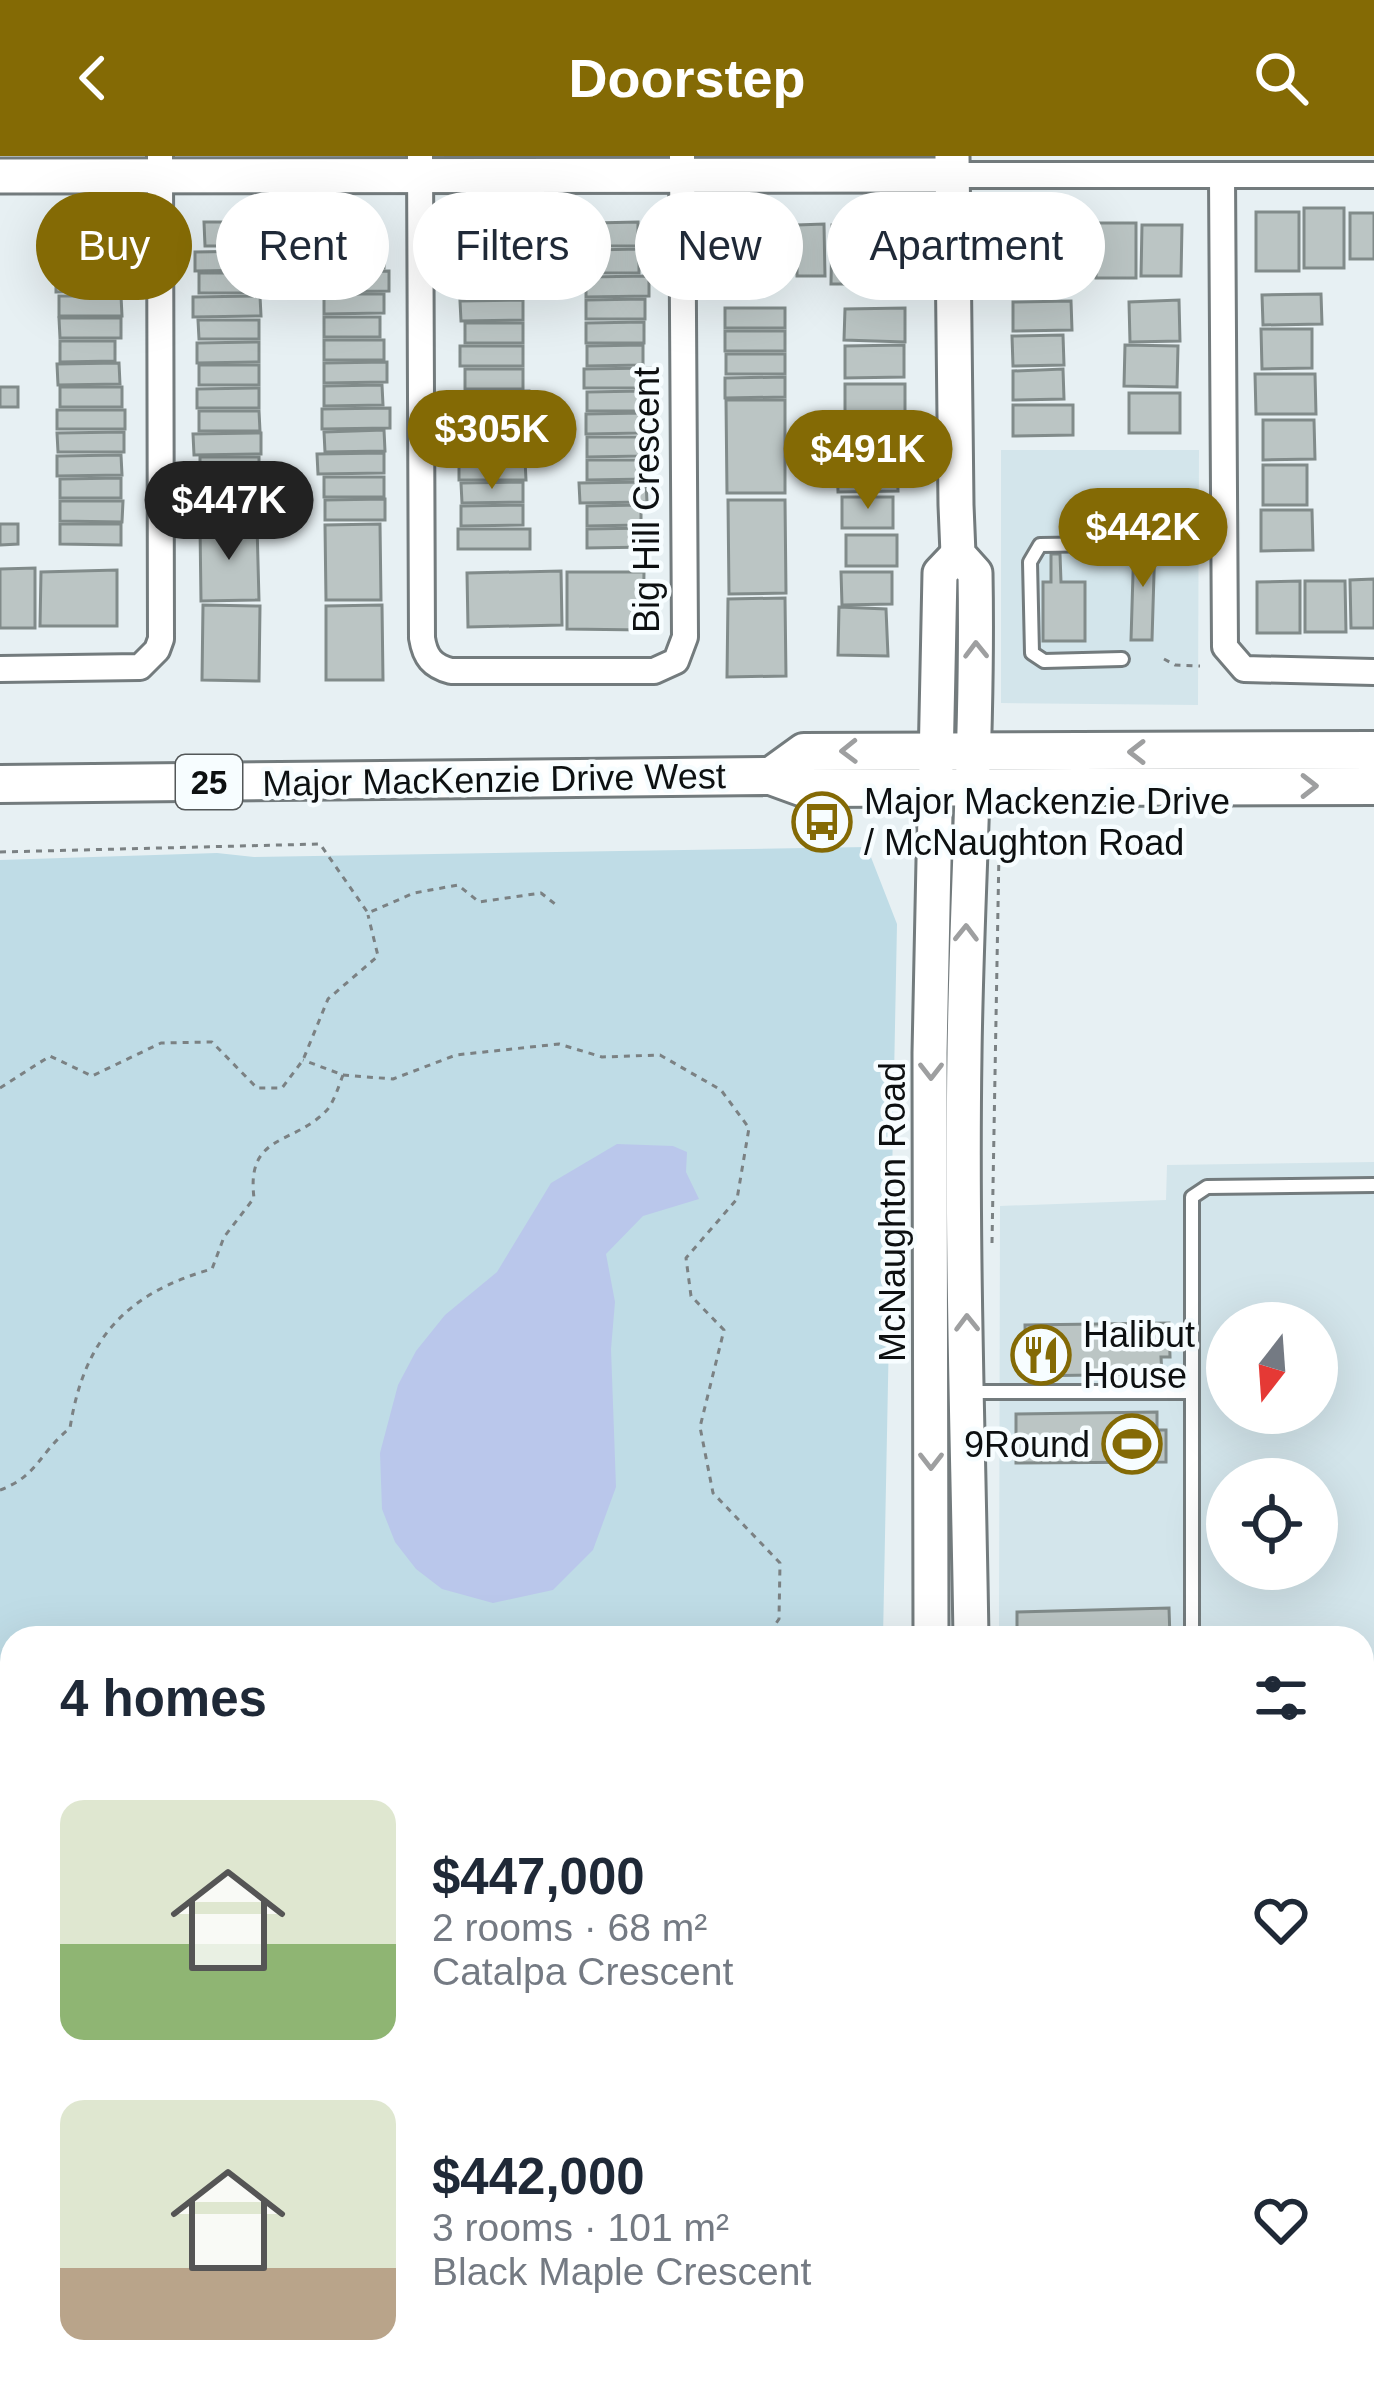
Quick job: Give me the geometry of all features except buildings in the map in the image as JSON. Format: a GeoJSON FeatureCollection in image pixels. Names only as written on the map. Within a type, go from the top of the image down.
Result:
{"type":"FeatureCollection","features":[{"type":"Feature","properties":{"kind":"main road","name":"Major MacKenzie Drive West"},"geometry":{"type":"LineString","coordinates":[[0,784],[771,776],[804,788],[953,769],[1374,749]]}},
{"type":"Feature","properties":{"kind":"main road","name":"Major MacKenzie Drive West"},"geometry":{"type":"LineString","coordinates":[[953,769],[1374,786]]}},
{"type":"Feature","properties":{"kind":"street"},"geometry":{"type":"LineString","coordinates":[[0,176],[160,166],[420,165],[952,166],[1222,177],[1374,175]]}},
{"type":"Feature","properties":{"kind":"street","name":"Big Hill Crescent"},"geometry":{"type":"LineString","coordinates":[[420,165],[422,638],[427,656],[436,667],[451,671],[654,671],[676,661],[685,637],[682,165]]}},
{"type":"Feature","properties":{"kind":"street"},"geometry":{"type":"LineString","coordinates":[[0,669],[140,667],[161,639],[160,166]]}},
{"type":"Feature","properties":{"kind":"street"},"geometry":{"type":"LineString","coordinates":[[952,166],[958,554],[975,573],[977,724],[953,769]]}},
{"type":"Feature","properties":{"kind":"street"},"geometry":{"type":"LineString","coordinates":[[1222,177],[1225,647],[1244,670],[1374,672]]}},
{"type":"Feature","properties":{"kind":"street","name":"McNaughton Road"},"geometry":{"type":"LineString","coordinates":[[953,769],[964,1063],[971,1626]]}},
{"type":"Feature","properties":{"kind":"street","name":"McNaughton Road"},"geometry":{"type":"LineString","coordinates":[[931,1626],[953,769]]}},
{"type":"Feature","properties":{"kind":"lane"},"geometry":{"type":"LineString","coordinates":[[1107,544],[1040,544],[1030,562],[1032,653],[1044,661],[1122,659]]}},
{"type":"Feature","properties":{"kind":"lane"},"geometry":{"type":"LineString","coordinates":[[1192,1626],[1192,1197],[1207,1187],[1374,1185]]}},
{"type":"Feature","properties":{"kind":"lane"},"geometry":{"type":"LineString","coordinates":[[968,1392],[1191,1392]]}},
{"type":"Feature","properties":{"kind":"path"},"geometry":{"type":"LineString","coordinates":[[1164,659],[1175,665],[1200,666]]}},
{"type":"Feature","properties":{"kind":"path"},"geometry":{"type":"LineString","coordinates":[[992,1252],[998,839]]}},
{"type":"Feature","properties":{"kind":"path"},"geometry":{"type":"LineString","coordinates":[[0,852],[320,844],[368,913],[378,956],[328,999],[303,1060],[282,1088],[257,1088],[212,1042],[161,1043],[92,1076],[50,1056],[0,1088]]}},
{"type":"Feature","properties":{"kind":"path"},"geometry":{"type":"LineString","coordinates":[[368,913],[414,893],[458,885],[479,902],[541,893],[555,904]]}},
{"type":"Feature","properties":{"kind":"path"},"geometry":{"type":"LineString","coordinates":[[303,1060],[343,1075],[394,1079],[457,1055],[559,1045],[602,1057],[660,1055],[721,1090],[749,1128],[737,1199],[686,1258],[691,1296],[724,1330],[700,1427],[713,1493],[780,1563],[779,1618],[774,1626]]}},
{"type":"Feature","properties":{"kind":"path"},"geometry":{"type":"LineString","coordinates":[[0,1490],[27,1480],[47,1447],[70,1428],[74,1398],[109,1324],[168,1282],[212,1269],[224,1237],[254,1198],[251,1176],[259,1153],[328,1109],[343,1075]]}},
{"type":"Feature","properties":{"kind":"shaded area"},"geometry":{"type":"Polygon","coordinates":[[[1001,450],[1199,450],[1198,705],[1001,703],[1001,450]]]}},
{"type":"Feature","properties":{"kind":"shaded area"},"geometry":{"type":"Polygon","coordinates":[[[867,847],[897,924],[883,1626],[0,1626],[0,860],[217,853],[254,857],[867,847]]]}},
{"type":"Feature","properties":{"kind":"shaded area"},"geometry":{"type":"Polygon","coordinates":[[[1374,1162],[1374,1626],[999,1626],[1000,1206],[1166,1200],[1167,1165],[1374,1162]]]}},
{"type":"Feature","properties":{"kind":"water"},"geometry":{"type":"Polygon","coordinates":[[[617,1144],[673,1146],[687,1152],[686,1172],[699,1199],[643,1216],[606,1254],[615,1302],[611,1349],[616,1487],[593,1550],[553,1590],[493,1603],[442,1589],[416,1569],[395,1542],[382,1509],[380,1453],[398,1385],[416,1351],[445,1315],[497,1272],[551,1183],[617,1144]]]}},
{"type":"Feature","properties":{"kind":"place","name":"Major Mackenzie Drive / McNaughton Road"},"geometry":{"type":"Point","coordinates":[822,822]}},
{"type":"Feature","properties":{"kind":"place","name":"Halibut House"},"geometry":{"type":"Point","coordinates":[1041,1355]}},
{"type":"Feature","properties":{"kind":"place","name":"9Round"},"geometry":{"type":"Point","coordinates":[1132,1444]}}]}
